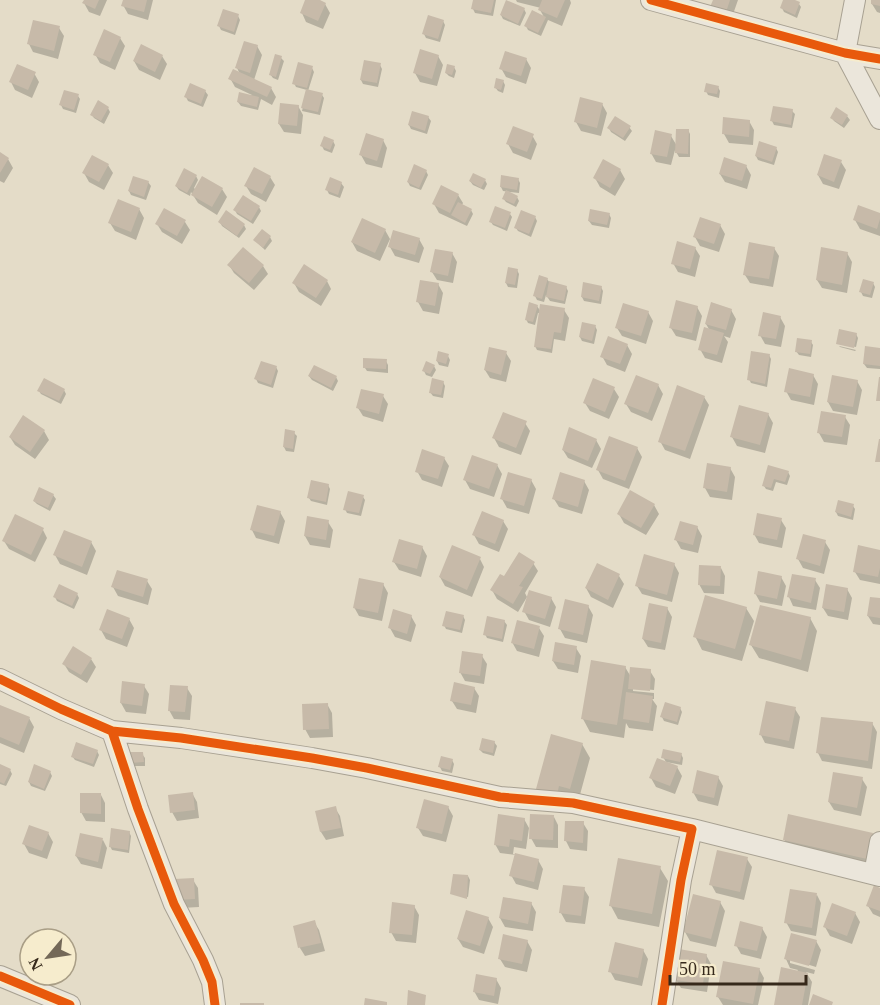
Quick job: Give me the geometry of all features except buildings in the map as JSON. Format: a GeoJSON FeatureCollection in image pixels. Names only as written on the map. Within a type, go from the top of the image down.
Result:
{"type":"FeatureCollection","features":[{"type":"Feature","properties":{"kind":"street"},"geometry":{"type":"LineString","coordinates":[[651,0],[844,53],[880,58]]}},
{"type":"Feature","properties":{"kind":"street"},"geometry":{"type":"LineString","coordinates":[[855,0],[844,53],[880,119]]}},
{"type":"Feature","properties":{"kind":"street"},"geometry":{"type":"LineString","coordinates":[[0,679],[112,731],[181,738],[312,758],[500,797],[573,803],[692,829],[877,875],[880,842]]}},
{"type":"Feature","properties":{"kind":"street"},"geometry":{"type":"LineString","coordinates":[[112,731],[138,809],[174,904],[212,982],[215,1005]]}},
{"type":"Feature","properties":{"kind":"street"},"geometry":{"type":"LineString","coordinates":[[662,1005],[681,880],[692,829]]}},
{"type":"Feature","properties":{"kind":"street"},"geometry":{"type":"LineString","coordinates":[[0,976],[70,1005]]}},
{"type":"Feature","properties":{"kind":"cycle path"},"geometry":{"type":"LineString","coordinates":[[651,0],[845,53],[880,59]]}},
{"type":"Feature","properties":{"kind":"cycle path"},"geometry":{"type":"LineString","coordinates":[[0,679],[112,731],[181,738],[312,758],[500,797],[573,803],[692,829],[681,880],[662,1005]]}},
{"type":"Feature","properties":{"kind":"cycle path"},"geometry":{"type":"LineString","coordinates":[[112,731],[138,809],[174,904],[212,982],[215,1005]]}},
{"type":"Feature","properties":{"kind":"cycle path"},"geometry":{"type":"LineString","coordinates":[[0,976],[70,1005]]}}]}
